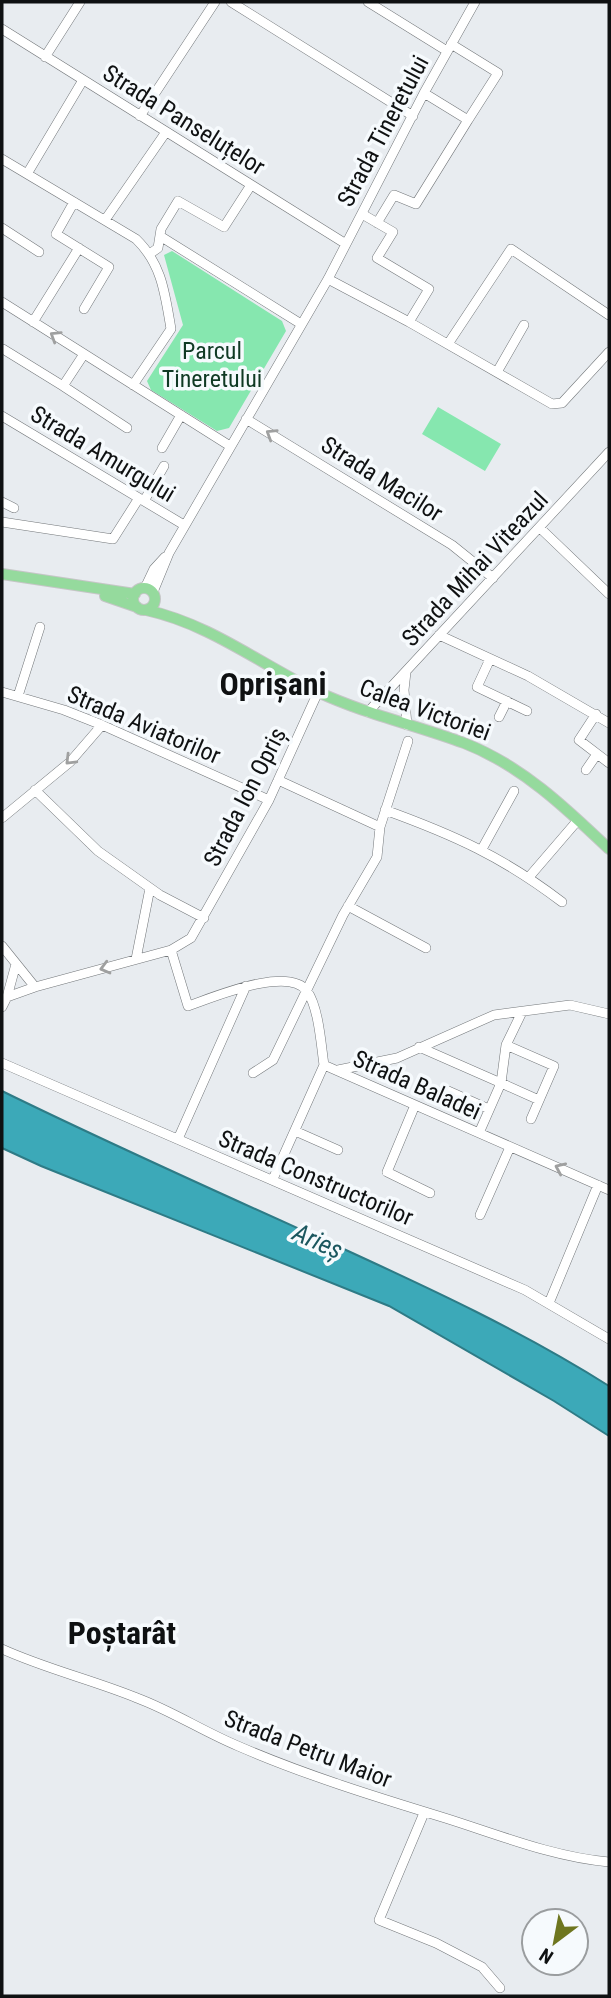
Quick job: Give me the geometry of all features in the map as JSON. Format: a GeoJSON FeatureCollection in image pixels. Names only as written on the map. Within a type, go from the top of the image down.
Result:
{"type":"FeatureCollection","features":[{"type":"Feature","properties":{"kind":"main road","name":"Calea Victoriei"},"geometry":{"type":"LineString","coordinates":[[2,574],[135,594]]}},
{"type":"Feature","properties":{"kind":"main road","name":"Calea Victoriei"},"geometry":{"type":"LineString","coordinates":[[82,588],[173,616],[318,692],[368,712],[466,744],[530,779],[609,849]]}},
{"type":"Feature","properties":{"kind":"main road"},"geometry":{"type":"LineString","coordinates":[[139,590],[151,593],[152,606],[141,608],[134,601],[139,590]]}},
{"type":"Feature","properties":{"kind":"main road","name":"Calea Victoriei"},"geometry":{"type":"LineString","coordinates":[[151,593],[173,616]]}},
{"type":"Feature","properties":{"kind":"street"},"geometry":{"type":"LineString","coordinates":[[46,57],[80,2]]}},
{"type":"Feature","properties":{"kind":"street"},"geometry":{"type":"LineString","coordinates":[[141,116],[215,2]]}},
{"type":"Feature","properties":{"kind":"street"},"geometry":{"type":"LineString","coordinates":[[231,2],[413,116]]}},
{"type":"Feature","properties":{"kind":"street"},"geometry":{"type":"LineString","coordinates":[[368,2],[498,73],[416,204],[394,195],[377,223]]}},
{"type":"Feature","properties":{"kind":"street","name":"Strada Tineretului"},"geometry":{"type":"LineString","coordinates":[[151,593],[184,525],[328,279],[424,93],[475,2]]}},
{"type":"Feature","properties":{"kind":"street","name":"Strada Panseluțelor"},"geometry":{"type":"LineString","coordinates":[[3,33],[346,244]]}},
{"type":"Feature","properties":{"kind":"street"},"geometry":{"type":"LineString","coordinates":[[27,174],[83,80]]}},
{"type":"Feature","properties":{"kind":"street"},"geometry":{"type":"LineString","coordinates":[[424,93],[468,120]]}},
{"type":"Feature","properties":{"kind":"street"},"geometry":{"type":"LineString","coordinates":[[105,220],[166,132]]}},
{"type":"Feature","properties":{"kind":"street"},"geometry":{"type":"LineString","coordinates":[[2,159],[136,239],[150,253],[163,285],[171,329],[133,385]]}},
{"type":"Feature","properties":{"kind":"street"},"geometry":{"type":"LineString","coordinates":[[150,253],[158,248],[160,229],[178,201],[224,227],[251,185]]}},
{"type":"Feature","properties":{"kind":"street"},"geometry":{"type":"LineString","coordinates":[[74,202],[56,233],[109,267],[83,309]]}},
{"type":"Feature","properties":{"kind":"street"},"geometry":{"type":"LineString","coordinates":[[362,214],[393,232],[377,258],[429,289],[409,322]]}},
{"type":"Feature","properties":{"kind":"street"},"geometry":{"type":"LineString","coordinates":[[2,228],[39,252]]}},
{"type":"Feature","properties":{"kind":"street"},"geometry":{"type":"LineString","coordinates":[[160,236],[301,324]]}},
{"type":"Feature","properties":{"kind":"street"},"geometry":{"type":"LineString","coordinates":[[33,322],[79,248]]}},
{"type":"Feature","properties":{"kind":"street"},"geometry":{"type":"LineString","coordinates":[[448,344],[511,249],[550,273],[609,316]]}},
{"type":"Feature","properties":{"kind":"street"},"geometry":{"type":"LineString","coordinates":[[328,279],[552,404],[558,405],[609,352]]}},
{"type":"Feature","properties":{"kind":"street"},"geometry":{"type":"LineString","coordinates":[[2,302],[230,446]]}},
{"type":"Feature","properties":{"kind":"street"},"geometry":{"type":"LineString","coordinates":[[497,372],[524,324]]}},
{"type":"Feature","properties":{"kind":"street"},"geometry":{"type":"LineString","coordinates":[[3,349],[127,428]]}},
{"type":"Feature","properties":{"kind":"street"},"geometry":{"type":"LineString","coordinates":[[63,386],[84,354]]}},
{"type":"Feature","properties":{"kind":"street","name":"Strada Amurgului"},"geometry":{"type":"LineString","coordinates":[[2,415],[184,525]]}},
{"type":"Feature","properties":{"kind":"street"},"geometry":{"type":"LineString","coordinates":[[162,448],[181,415]]}},
{"type":"Feature","properties":{"kind":"street","name":"Strada Macilor"},"geometry":{"type":"LineString","coordinates":[[246,419],[452,545],[493,578]]}},
{"type":"Feature","properties":{"kind":"street","name":"Strada Mihai Viteazul"},"geometry":{"type":"LineString","coordinates":[[368,712],[608,457]]}},
{"type":"Feature","properties":{"kind":"street"},"geometry":{"type":"LineString","coordinates":[[2,522],[113,539],[164,466]]}},
{"type":"Feature","properties":{"kind":"street"},"geometry":{"type":"LineString","coordinates":[[2,505],[14,508]]}},
{"type":"Feature","properties":{"kind":"street"},"geometry":{"type":"LineString","coordinates":[[540,528],[609,594]]}},
{"type":"Feature","properties":{"kind":"street"},"geometry":{"type":"LineString","coordinates":[[18,696],[40,627]]}},
{"type":"Feature","properties":{"kind":"street"},"geometry":{"type":"LineString","coordinates":[[439,635],[528,676],[609,723]]}},
{"type":"Feature","properties":{"kind":"street"},"geometry":{"type":"LineString","coordinates":[[490,659],[477,687],[527,711]]}},
{"type":"Feature","properties":{"kind":"street"},"geometry":{"type":"LineString","coordinates":[[406,671],[404,691],[407,725]]}},
{"type":"Feature","properties":{"kind":"street","name":"Strada Aviatorilor"},"geometry":{"type":"LineString","coordinates":[[2,692],[64,710],[102,725],[269,800]]}},
{"type":"Feature","properties":{"kind":"street","name":"Strada Ion Opriș"},"geometry":{"type":"LineString","coordinates":[[171,950],[191,938],[204,918],[269,800],[318,692]]}},
{"type":"Feature","properties":{"kind":"street"},"geometry":{"type":"LineString","coordinates":[[499,717],[507,701]]}},
{"type":"Feature","properties":{"kind":"street"},"geometry":{"type":"LineString","coordinates":[[596,715],[579,740],[609,763]]}},
{"type":"Feature","properties":{"kind":"street"},"geometry":{"type":"LineString","coordinates":[[2,818],[69,762],[102,725]]}},
{"type":"Feature","properties":{"kind":"street"},"geometry":{"type":"LineString","coordinates":[[253,1073],[273,1060],[348,906],[377,857],[380,827],[408,741]]}},
{"type":"Feature","properties":{"kind":"street"},"geometry":{"type":"LineString","coordinates":[[586,771],[597,754]]}},
{"type":"Feature","properties":{"kind":"street"},"geometry":{"type":"LineString","coordinates":[[278,780],[380,827]]}},
{"type":"Feature","properties":{"kind":"street"},"geometry":{"type":"LineString","coordinates":[[35,790],[98,851],[150,888],[204,918]]}},
{"type":"Feature","properties":{"kind":"street"},"geometry":{"type":"LineString","coordinates":[[481,849],[514,791]]}},
{"type":"Feature","properties":{"kind":"street"},"geometry":{"type":"LineString","coordinates":[[385,810],[481,849],[529,877],[562,902]]}},
{"type":"Feature","properties":{"kind":"street"},"geometry":{"type":"LineString","coordinates":[[529,877],[578,820]]}},
{"type":"Feature","properties":{"kind":"street"},"geometry":{"type":"LineString","coordinates":[[136,959],[150,888]]}},
{"type":"Feature","properties":{"kind":"street"},"geometry":{"type":"LineString","coordinates":[[348,906],[426,948]]}},
{"type":"Feature","properties":{"kind":"street"},"geometry":{"type":"LineString","coordinates":[[2,946],[35,987]]}},
{"type":"Feature","properties":{"kind":"street"},"geometry":{"type":"LineString","coordinates":[[7,997],[171,950],[188,1006],[254,983],[291,982],[306,989],[313,1005],[324,1065]]}},
{"type":"Feature","properties":{"kind":"street"},"geometry":{"type":"LineString","coordinates":[[2,1007],[16,964]]}},
{"type":"Feature","properties":{"kind":"street"},"geometry":{"type":"LineString","coordinates":[[178,1139],[246,986]]}},
{"type":"Feature","properties":{"kind":"street"},"geometry":{"type":"LineString","coordinates":[[337,1070],[397,1058],[494,1014],[570,1005],[609,1014]]}},
{"type":"Feature","properties":{"kind":"street"},"geometry":{"type":"LineString","coordinates":[[479,1133],[500,1083],[506,1045],[522,1012]]}},
{"type":"Feature","properties":{"kind":"street"},"geometry":{"type":"LineString","coordinates":[[506,1045],[554,1066],[531,1119]]}},
{"type":"Feature","properties":{"kind":"street"},"geometry":{"type":"LineString","coordinates":[[419,1047],[539,1100]]}},
{"type":"Feature","properties":{"kind":"street","name":"Strada Constructorilor"},"geometry":{"type":"LineString","coordinates":[[2,1063],[525,1290],[609,1339]]}},
{"type":"Feature","properties":{"kind":"street","name":"Strada Baladei"},"geometry":{"type":"LineString","coordinates":[[273,1179],[324,1065],[609,1190]]}},
{"type":"Feature","properties":{"kind":"street"},"geometry":{"type":"LineString","coordinates":[[444,1089],[489,1109]]}},
{"type":"Feature","properties":{"kind":"street"},"geometry":{"type":"LineString","coordinates":[[415,1105],[387,1172],[430,1193]]}},
{"type":"Feature","properties":{"kind":"street"},"geometry":{"type":"LineString","coordinates":[[295,1131],[338,1150]]}},
{"type":"Feature","properties":{"kind":"street"},"geometry":{"type":"LineString","coordinates":[[480,1215],[510,1147]]}},
{"type":"Feature","properties":{"kind":"street"},"geometry":{"type":"LineString","coordinates":[[549,1303],[598,1185]]}},
{"type":"Feature","properties":{"kind":"street","name":"Strada Petru Maior"},"geometry":{"type":"LineString","coordinates":[[2,1650],[139,1698],[239,1746],[424,1813],[543,1849],[609,1862]]}},
{"type":"Feature","properties":{"kind":"street"},"geometry":{"type":"LineString","coordinates":[[424,1813],[379,1920],[436,1943],[482,1967],[499,1988]]}},
{"type":"Feature","properties":{"kind":"green space","name":"Parcul Tineretului"},"geometry":{"type":"Polygon","coordinates":[[[172,251],[282,321],[286,331],[229,428],[217,431],[151,390],[147,381],[183,325],[164,255],[172,251]]]}},
{"type":"Feature","properties":{"kind":"green space"},"geometry":{"type":"Polygon","coordinates":[[[438,407],[501,444],[485,471],[422,434],[438,407]]]}},
{"type":"Feature","properties":{"kind":"water","name":"Arieș"},"geometry":{"type":"Polygon","coordinates":[[[2,1091],[405,1277],[543,1347],[609,1386],[609,1436],[554,1401],[389,1306],[2,1148],[2,1091]]]}},
{"type":"Feature","properties":{"kind":"district","name":"Oprișani"},"geometry":{"type":"Point","coordinates":[273,684]}},
{"type":"Feature","properties":{"kind":"district","name":"Poștarât"},"geometry":{"type":"Point","coordinates":[122,1633]}}]}
